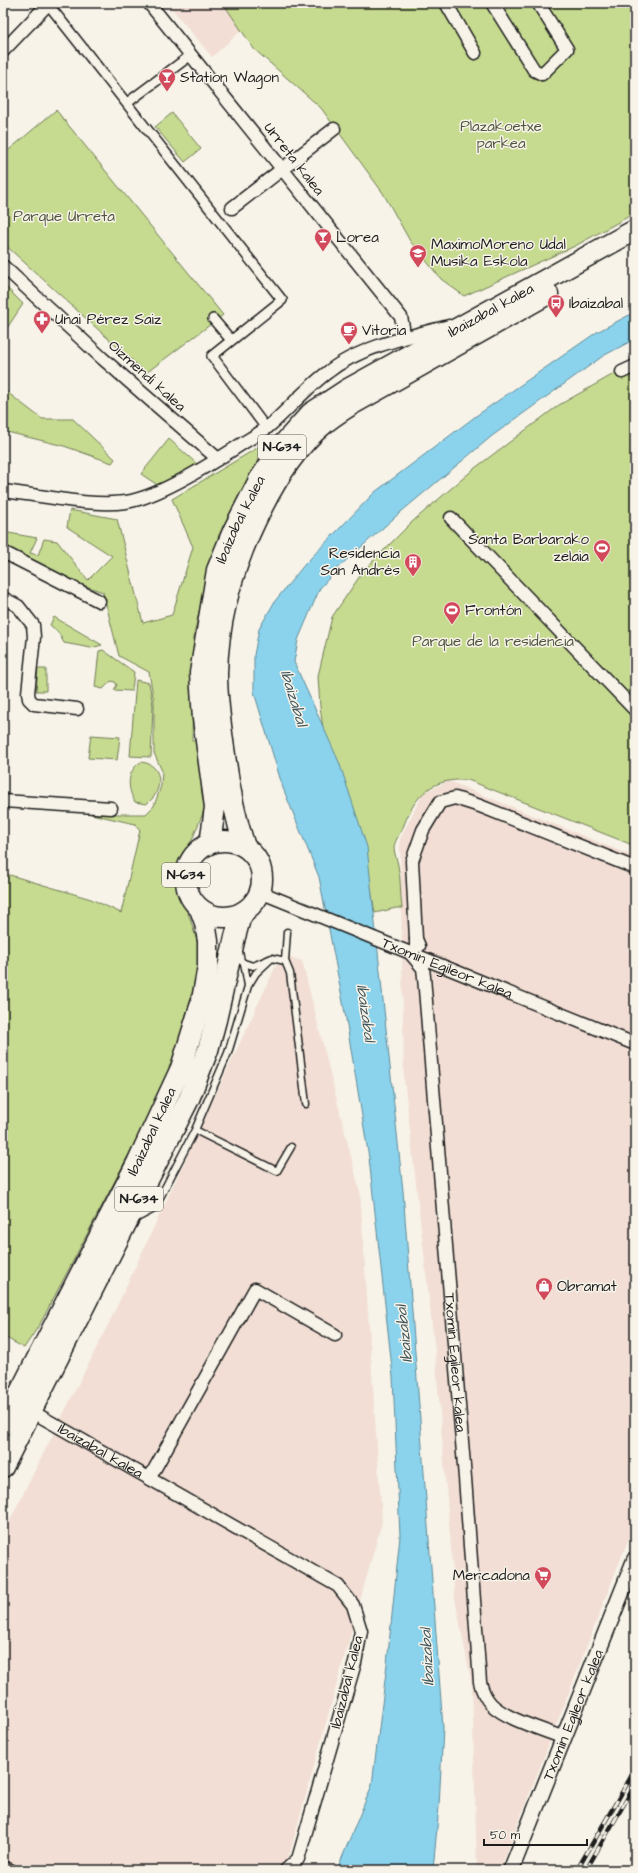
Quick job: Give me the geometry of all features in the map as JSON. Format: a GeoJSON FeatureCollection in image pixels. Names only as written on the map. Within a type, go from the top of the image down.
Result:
{"type":"FeatureCollection","features":[{"type":"Feature","properties":{"kind":"highway","name":"Ibaizabal kalea"},"geometry":{"type":"LineString","coordinates":[[207,845],[211,837],[215,807],[203,719],[200,673],[217,570],[233,531],[259,480],[285,442],[311,413],[346,390],[635,230]]}},
{"type":"Feature","properties":{"kind":"highway","name":"Ibaizabal kalea"},"geometry":{"type":"LineString","coordinates":[[245,847],[236,820],[226,762],[219,718],[217,674],[221,625],[233,575],[247,536],[273,486],[296,454],[323,424],[351,405],[635,245]]}},
{"type":"Feature","properties":{"kind":"highway","name":"N-634"},"geometry":{"type":"LineString","coordinates":[[220,841],[233,842],[245,847],[255,856],[261,868],[263,881],[260,892],[254,903],[240,922],[234,916],[222,917],[210,915],[200,909],[192,900],[187,888],[186,876],[189,863],[197,852],[207,845],[220,841]]}},
{"type":"Feature","properties":{"kind":"highway","name":"Ibaizabal kalea"},"geometry":{"type":"LineString","coordinates":[[3,1425],[140,1156],[181,1068],[202,1000],[208,966],[208,941],[205,923],[200,909]]}},
{"type":"Feature","properties":{"kind":"highway","name":"Ibaizabal kalea"},"geometry":{"type":"LineString","coordinates":[[3,1467],[176,1126],[198,1075],[216,1020],[240,922]]}},
{"type":"Feature","properties":{"kind":"street"},"geometry":{"type":"LineString","coordinates":[[5,47],[48,3],[282,300],[212,356],[266,428],[285,442]]}},
{"type":"Feature","properties":{"kind":"street","name":"Urreta kalea"},"geometry":{"type":"LineString","coordinates":[[149,3],[401,317],[403,327],[401,339]]}},
{"type":"Feature","properties":{"kind":"street"},"geometry":{"type":"LineString","coordinates":[[446,3],[475,53]]}},
{"type":"Feature","properties":{"kind":"street"},"geometry":{"type":"LineString","coordinates":[[492,3],[534,70],[542,74],[567,49],[538,3]]}},
{"type":"Feature","properties":{"kind":"street"},"geometry":{"type":"LineString","coordinates":[[127,103],[191,55]]}},
{"type":"Feature","properties":{"kind":"street"},"geometry":{"type":"LineString","coordinates":[[232,208],[281,168],[334,129]]}},
{"type":"Feature","properties":{"kind":"street","name":"Oizmendi kalea"},"geometry":{"type":"LineString","coordinates":[[3,266],[106,361],[218,459]]}},
{"type":"Feature","properties":{"kind":"street"},"geometry":{"type":"LineString","coordinates":[[213,319],[231,340]]}},
{"type":"Feature","properties":{"kind":"street"},"geometry":{"type":"LineString","coordinates":[[3,491],[100,504],[126,502],[160,491],[218,459],[266,428],[328,371],[365,351],[401,339],[473,319]]}},
{"type":"Feature","properties":{"kind":"street"},"geometry":{"type":"LineString","coordinates":[[622,372],[635,366]]}},
{"type":"Feature","properties":{"kind":"street"},"geometry":{"type":"LineString","coordinates":[[451,518],[635,710]]}},
{"type":"Feature","properties":{"kind":"street"},"geometry":{"type":"LineString","coordinates":[[3,552],[99,601]]}},
{"type":"Feature","properties":{"kind":"street"},"geometry":{"type":"LineString","coordinates":[[3,598],[18,606],[33,625],[34,637],[28,693],[29,699],[34,704],[77,709]]}},
{"type":"Feature","properties":{"kind":"street","name":"Txomin Egileor kalea"},"geometry":{"type":"LineString","coordinates":[[434,962],[421,949],[416,939],[412,861],[423,830],[440,802],[455,798],[480,806],[635,868]]}},
{"type":"Feature","properties":{"kind":"street"},"geometry":{"type":"LineString","coordinates":[[3,801],[111,808]]}},
{"type":"Feature","properties":{"kind":"street","name":"Txomin Egileor kalea"},"geometry":{"type":"LineString","coordinates":[[260,892],[635,1044]]}},
{"type":"Feature","properties":{"kind":"street"},"geometry":{"type":"LineString","coordinates":[[411,954],[415,951],[416,939]]}},
{"type":"Feature","properties":{"kind":"street","name":"Txomin Egileor kalea"},"geometry":{"type":"LineString","coordinates":[[411,954],[423,968],[426,991],[480,1682],[483,1693],[490,1703],[501,1712],[564,1738]]}},
{"type":"Feature","properties":{"kind":"street"},"geometry":{"type":"LineString","coordinates":[[426,991],[428,975],[434,962]]}},
{"type":"Feature","properties":{"kind":"street","name":"Ibaizabal kalea"},"geometry":{"type":"LineString","coordinates":[[150,1479],[255,1289],[335,1335]]}},
{"type":"Feature","properties":{"kind":"street","name":"Ibaizabal kalea"},"geometry":{"type":"LineString","coordinates":[[31,1411],[338,1586],[353,1605],[361,1631],[355,1663],[298,1859],[286,1870]]}},
{"type":"Feature","properties":{"kind":"street","name":"Txomin Egileor kalea"},"geometry":{"type":"LineString","coordinates":[[511,1870],[635,1559]]}},
{"type":"Feature","properties":{"kind":"street"},"geometry":{"type":"LineString","coordinates":[[3,1868],[10,1870]]}},
{"type":"Feature","properties":{"kind":"lane"},"geometry":{"type":"LineString","coordinates":[[240,922],[241,961],[244,964],[248,986]]}},
{"type":"Feature","properties":{"kind":"lane"},"geometry":{"type":"LineString","coordinates":[[287,932],[285,961],[290,973],[306,1104]]}},
{"type":"Feature","properties":{"kind":"lane"},"geometry":{"type":"LineString","coordinates":[[244,964],[253,966],[272,958],[285,961]]}},
{"type":"Feature","properties":{"kind":"lane"},"geometry":{"type":"LineString","coordinates":[[126,1224],[154,1209],[195,1130],[228,1053],[248,986],[256,973],[272,958]]}},
{"type":"Feature","properties":{"kind":"lane"},"geometry":{"type":"LineString","coordinates":[[195,1130],[278,1170],[291,1147]]}},
{"type":"Feature","properties":{"kind":"shaded area"},"geometry":{"type":"Polygon","coordinates":[[[167,3],[231,3],[244,28],[212,57],[167,3]]]}},
{"type":"Feature","properties":{"kind":"shaded area"},"geometry":{"type":"Polygon","coordinates":[[[449,781],[635,857],[635,1522],[500,1870],[477,1870],[472,1686],[455,1598],[435,1351],[404,1078],[400,839],[423,793],[449,781]]]}},
{"type":"Feature","properties":{"kind":"shaded area"},"geometry":{"type":"Polygon","coordinates":[[[281,955],[302,961],[360,1192],[382,1522],[285,1870],[3,1870],[3,1534],[110,1321],[281,955]]]}},
{"type":"Feature","properties":{"kind":"green space","name":"Plazakoetxe parkea"},"geometry":{"type":"Polygon","coordinates":[[[223,3],[635,3],[635,213],[575,246],[464,296],[441,279],[410,241],[383,193],[321,108],[254,49],[223,3]]]}},
{"type":"Feature","properties":{"kind":"green space","name":"Parque Urreta"},"geometry":{"type":"Polygon","coordinates":[[[56,110],[223,315],[146,373],[3,243],[3,155],[56,110]]]}},
{"type":"Feature","properties":{"kind":"green space"},"geometry":{"type":"Polygon","coordinates":[[[172,113],[201,149],[185,162],[155,127],[172,113]]]}},
{"type":"Feature","properties":{"kind":"green space"},"geometry":{"type":"Polygon","coordinates":[[[3,284],[23,304],[3,334],[3,284]]]}},
{"type":"Feature","properties":{"kind":"green space","name":"Parque de la residencia"},"geometry":{"type":"Polygon","coordinates":[[[635,362],[635,858],[630,844],[468,780],[445,782],[427,790],[420,796],[414,804],[395,844],[394,852],[398,863],[400,876],[402,908],[375,913],[361,831],[346,785],[323,728],[318,676],[332,617],[364,570],[412,522],[475,468],[559,405],[635,362]]]}},
{"type":"Feature","properties":{"kind":"green space"},"geometry":{"type":"Polygon","coordinates":[[[3,389],[42,419],[73,419],[115,459],[112,463],[64,446],[3,431],[3,389]]]}},
{"type":"Feature","properties":{"kind":"green space"},"geometry":{"type":"Polygon","coordinates":[[[169,439],[197,464],[159,486],[141,474],[169,439]]]}},
{"type":"Feature","properties":{"kind":"green space"},"geometry":{"type":"Polygon","coordinates":[[[262,445],[265,447],[219,535],[204,589],[194,635],[192,740],[198,740],[207,803],[192,840],[183,855],[177,875],[180,896],[190,918],[199,948],[196,979],[179,1041],[165,1080],[140,1133],[40,1324],[24,1348],[3,1336],[3,873],[91,899],[121,913],[140,830],[135,824],[91,814],[146,814],[154,806],[161,786],[162,771],[154,753],[154,702],[149,672],[119,656],[103,592],[62,578],[3,549],[3,532],[37,538],[30,553],[38,555],[44,539],[57,541],[88,580],[112,556],[67,527],[70,510],[117,519],[143,623],[172,615],[193,547],[172,499],[262,445]]]}},
{"type":"Feature","properties":{"kind":"green space"},"geometry":{"type":"Polygon","coordinates":[[[54,617],[102,645],[91,648],[64,643],[58,632],[50,625],[54,617]]]}},
{"type":"Feature","properties":{"kind":"green space"},"geometry":{"type":"Polygon","coordinates":[[[103,650],[134,672],[132,691],[114,690],[117,685],[115,682],[111,681],[103,689],[95,687],[99,651],[103,650]]]}},
{"type":"Feature","properties":{"kind":"green space"},"geometry":{"type":"Polygon","coordinates":[[[38,669],[46,669],[46,691],[36,691],[38,669]]]}},
{"type":"Feature","properties":{"kind":"green space"},"geometry":{"type":"Polygon","coordinates":[[[136,680],[149,683],[153,705],[151,757],[130,756],[136,680]]]}},
{"type":"Feature","properties":{"kind":"green space"},"geometry":{"type":"Polygon","coordinates":[[[91,735],[120,737],[117,760],[88,758],[91,735]]]}},
{"type":"Feature","properties":{"kind":"green space"},"geometry":{"type":"Polygon","coordinates":[[[141,762],[149,764],[154,768],[158,774],[159,780],[156,794],[146,804],[135,802],[129,786],[130,775],[136,766],[141,762]]]}},
{"type":"Feature","properties":{"kind":"water"},"geometry":{"type":"Polygon","coordinates":[[[635,312],[635,339],[603,356],[492,436],[402,511],[342,564],[320,588],[298,640],[294,662],[339,762],[367,847],[403,1191],[443,1728],[439,1806],[433,1870],[337,1870],[372,1785],[387,1664],[400,1536],[393,1377],[369,1158],[345,1013],[319,877],[283,788],[254,692],[254,655],[259,629],[275,601],[305,564],[375,492],[476,416],[597,332],[635,312]]]}},
{"type":"Feature","properties":{"kind":"railway"},"geometry":{"type":"LineString","coordinates":[[577,1870],[635,1770]]}},
{"type":"Feature","properties":{"kind":"railway"},"geometry":{"type":"LineString","coordinates":[[586,1870],[635,1785]]}},
{"type":"Feature","properties":{"kind":"place","name":"Station Wagon"},"geometry":{"type":"Point","coordinates":[167,92]}},
{"type":"Feature","properties":{"kind":"place","name":"Lorea"},"geometry":{"type":"Point","coordinates":[323,252]}},
{"type":"Feature","properties":{"kind":"place","name":"MaximoMoreno Udal Musika Eskola"},"geometry":{"type":"Point","coordinates":[418,268]}},
{"type":"Feature","properties":{"kind":"place","name":"Ibaizabal"},"geometry":{"type":"Point","coordinates":[556,318]}},
{"type":"Feature","properties":{"kind":"place","name":"Unai Pérez Saiz"},"geometry":{"type":"Point","coordinates":[42,334]}},
{"type":"Feature","properties":{"kind":"place","name":"Vitoria"},"geometry":{"type":"Point","coordinates":[349,345]}},
{"type":"Feature","properties":{"kind":"place","name":"Santa Barbarako zelaia"},"geometry":{"type":"Point","coordinates":[602,563]}},
{"type":"Feature","properties":{"kind":"place","name":"Residencia San Andrés"},"geometry":{"type":"Point","coordinates":[413,577]}},
{"type":"Feature","properties":{"kind":"place","name":"Frontón"},"geometry":{"type":"Point","coordinates":[452,625]}},
{"type":"Feature","properties":{"kind":"place","name":"Obramat"},"geometry":{"type":"Point","coordinates":[544,1301]}},
{"type":"Feature","properties":{"kind":"place","name":"Mercadona"},"geometry":{"type":"Point","coordinates":[543,1590]}}]}
